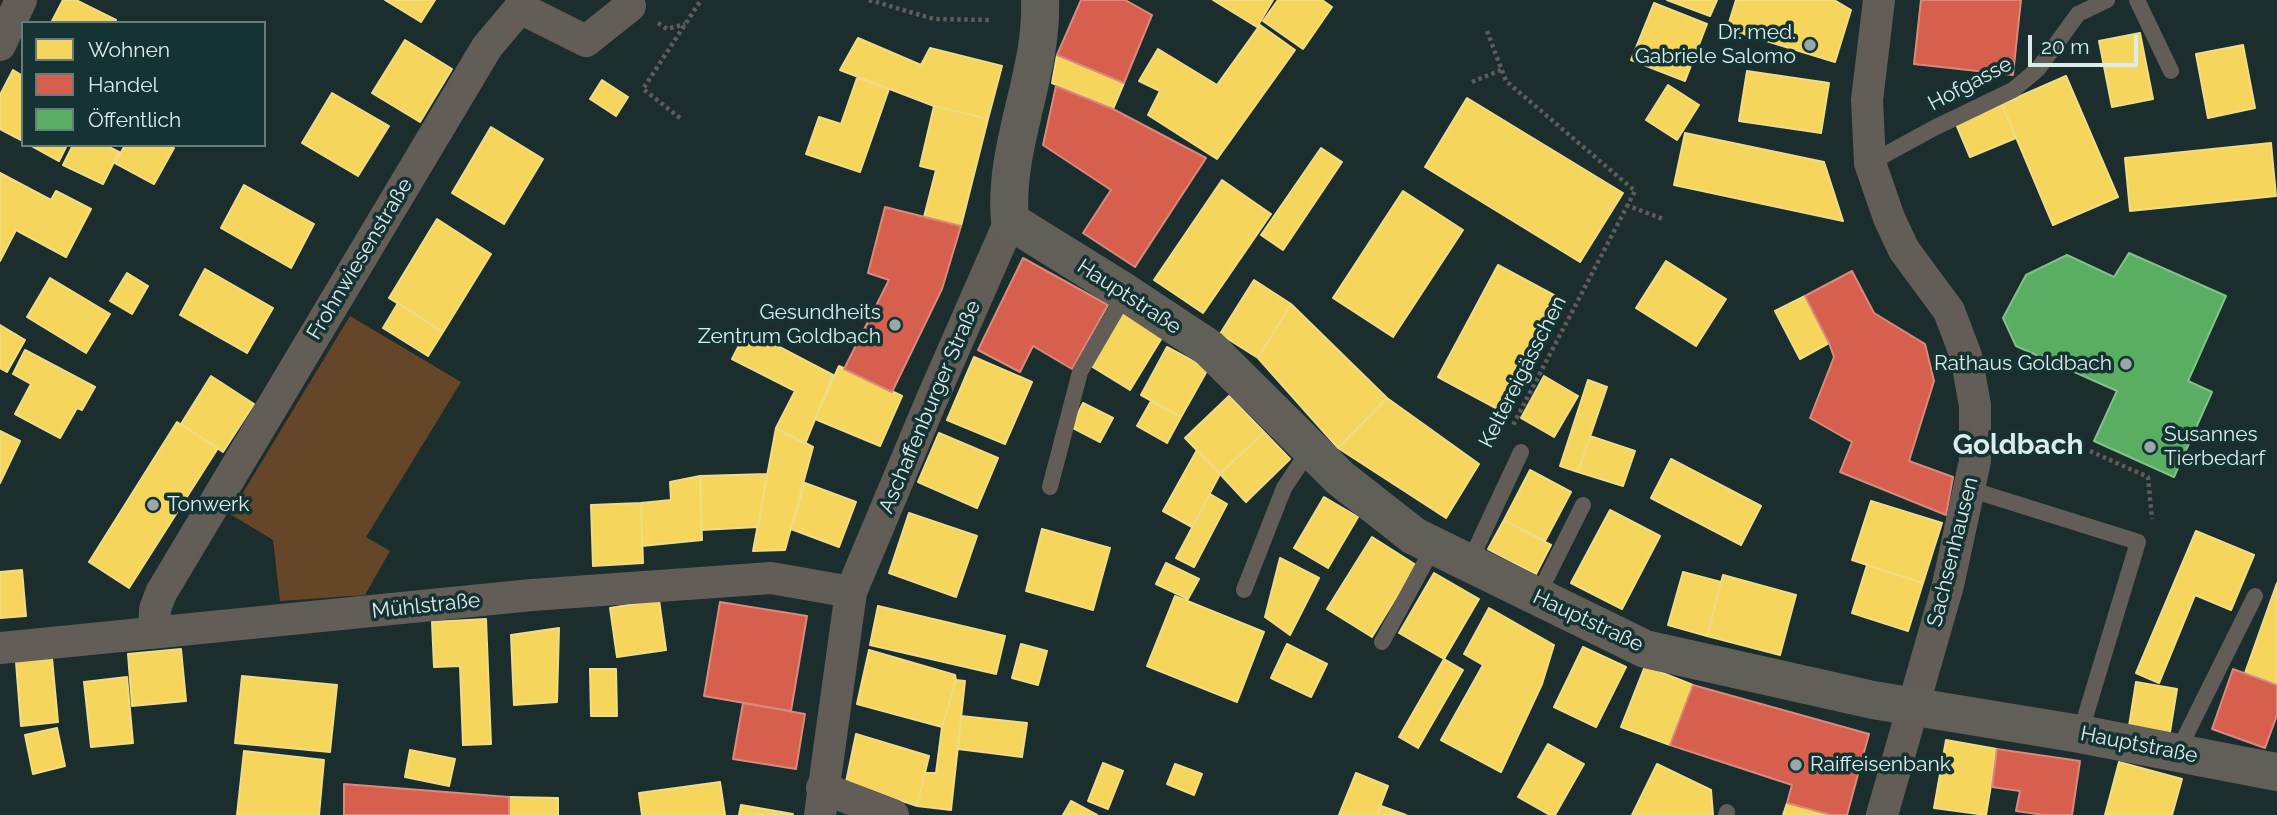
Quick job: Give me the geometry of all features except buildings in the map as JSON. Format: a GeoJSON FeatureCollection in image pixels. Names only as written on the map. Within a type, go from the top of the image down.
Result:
{"type":"FeatureCollection","features":[{"type":"Feature","properties":{"kind":"street"},"geometry":{"type":"LineString","coordinates":[[0,45],[21,0]]}},
{"type":"Feature","properties":{"kind":"street","name":"Aschaffenburger Straße"},"geometry":{"type":"LineString","coordinates":[[821,802],[851,592],[1010,222],[1008,195],[1038,46],[1040,0]]}},
{"type":"Feature","properties":{"kind":"street","name":"Sachsenhausen"},"geometry":{"type":"LineString","coordinates":[[1879,0],[1867,100],[1870,163],[1875,183],[1904,250],[1949,312],[1966,356],[1975,405],[1975,461],[1948,585],[1882,815]]}},
{"type":"Feature","properties":{"kind":"street","name":"Frohnwiesenstraße"},"geometry":{"type":"LineString","coordinates":[[154,632],[155,609],[161,593],[487,47],[520,8],[586,41],[630,6]]}},
{"type":"Feature","properties":{"kind":"street","name":"Hauptstraße"},"geometry":{"type":"LineString","coordinates":[[1010,222],[1209,348],[1350,486],[1414,536],[1645,649],[1911,707],[2080,734],[2277,772]]}},
{"type":"Feature","properties":{"kind":"street","name":"Mühlstraße"},"geometry":{"type":"LineString","coordinates":[[0,648],[532,594],[771,578],[851,592]]}},
{"type":"Feature","properties":{"kind":"street"},"geometry":{"type":"LineString","coordinates":[[821,802],[893,815]]}},
{"type":"Feature","properties":{"kind":"lane","name":"Hofgasse"},"geometry":{"type":"LineString","coordinates":[[1870,163],[2013,90],[2038,68],[2078,14],[2106,0]]}},
{"type":"Feature","properties":{"kind":"lane"},"geometry":{"type":"LineString","coordinates":[[2137,0],[2171,71]]}},
{"type":"Feature","properties":{"kind":"lane"},"geometry":{"type":"LineString","coordinates":[[1050,487],[1080,372],[1126,293]]}},
{"type":"Feature","properties":{"kind":"lane"},"geometry":{"type":"LineString","coordinates":[[1244,590],[1284,488],[1310,449]]}},
{"type":"Feature","properties":{"kind":"lane"},"geometry":{"type":"LineString","coordinates":[[1469,563],[1521,452]]}},
{"type":"Feature","properties":{"kind":"lane"},"geometry":{"type":"LineString","coordinates":[[1969,489],[2138,542],[2080,734]]}},
{"type":"Feature","properties":{"kind":"lane"},"geometry":{"type":"LineString","coordinates":[[1537,597],[1583,505]]}},
{"type":"Feature","properties":{"kind":"lane"},"geometry":{"type":"LineString","coordinates":[[1382,642],[1434,546]]}},
{"type":"Feature","properties":{"kind":"lane"},"geometry":{"type":"LineString","coordinates":[[2176,753],[2255,596]]}},
{"type":"Feature","properties":{"kind":"path"},"geometry":{"type":"LineString","coordinates":[[680,118],[643,89],[701,0]]}},
{"type":"Feature","properties":{"kind":"path"},"geometry":{"type":"LineString","coordinates":[[869,0],[934,19],[989,20]]}},
{"type":"Feature","properties":{"kind":"path"},"geometry":{"type":"LineString","coordinates":[[1487,31],[1506,81],[1635,191],[1626,205],[1663,219]]}},
{"type":"Feature","properties":{"kind":"path"},"geometry":{"type":"LineString","coordinates":[[1472,82],[1501,70]]}},
{"type":"Feature","properties":{"kind":"path","name":"Keltereigässchen"},"geometry":{"type":"LineString","coordinates":[[1510,430],[1626,205]]}},
{"type":"Feature","properties":{"kind":"path"},"geometry":{"type":"LineString","coordinates":[[2090,451],[2148,477],[2152,526]]}},
{"type":"Feature","properties":{"kind":"shaded area"},"geometry":{"type":"Polygon","coordinates":[[[350,316],[461,382],[366,537],[390,551],[365,595],[280,601],[273,540],[230,514],[350,316]]]}},
{"type":"Feature","properties":{"kind":"place","name":"Dr. med. Gabriele Salomo"},"geometry":{"type":"Point","coordinates":[1810,45]}},
{"type":"Feature","properties":{"kind":"place","name":"Gesundheits Zentrum Goldbach"},"geometry":{"type":"Point","coordinates":[895,325]}},
{"type":"Feature","properties":{"kind":"place","name":"Rathaus Goldbach"},"geometry":{"type":"Point","coordinates":[2126,364]}},
{"type":"Feature","properties":{"kind":"place","name":"Susannes Tierbedarf"},"geometry":{"type":"Point","coordinates":[2150,447]}},
{"type":"Feature","properties":{"kind":"place","name":"Tonwerk"},"geometry":{"type":"Point","coordinates":[153,505]}},
{"type":"Feature","properties":{"kind":"place","name":"Raiffeisenbank"},"geometry":{"type":"Point","coordinates":[1796,765]}},
{"type":"Feature","properties":{"kind":"district","name":"Goldbach"},"geometry":{"type":"Point","coordinates":[2018,446]}}]}
